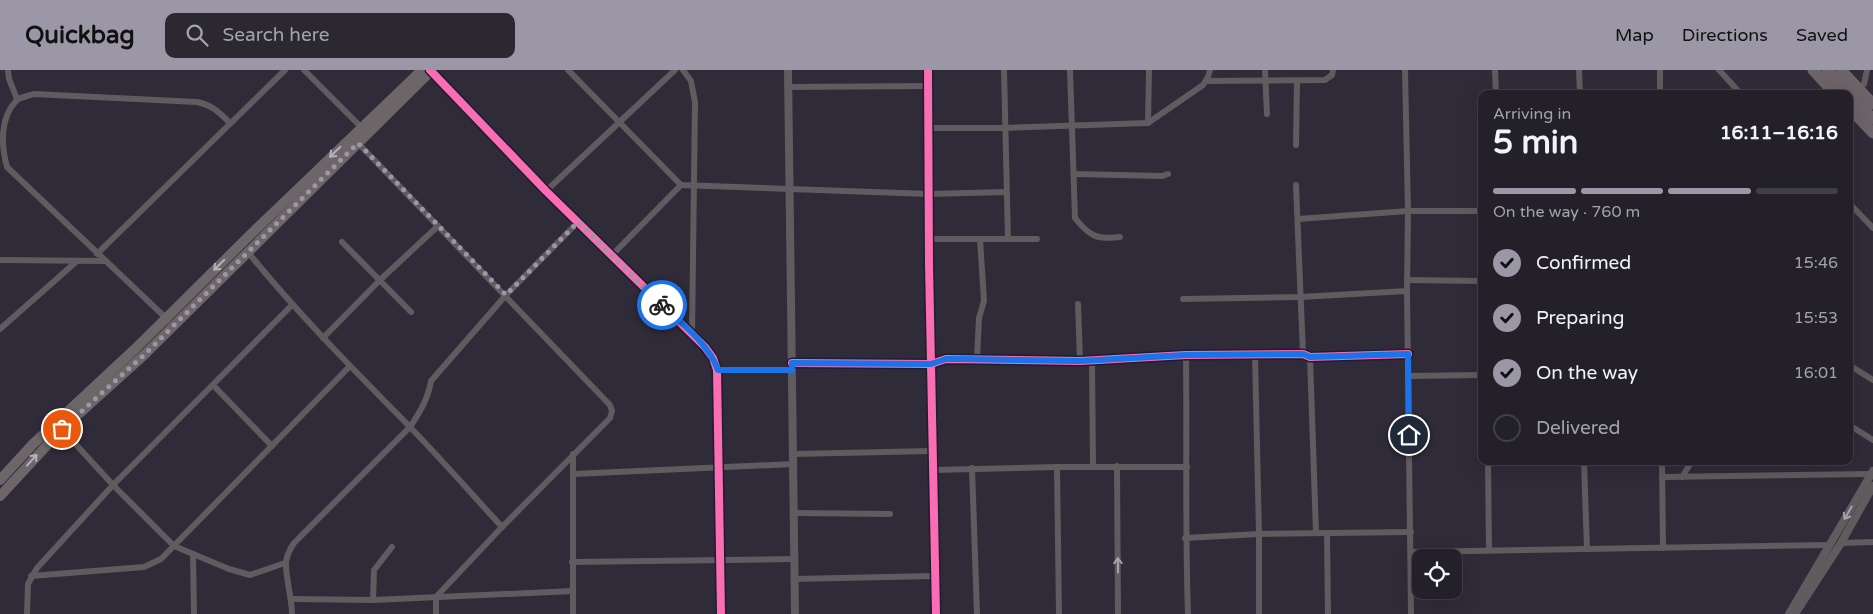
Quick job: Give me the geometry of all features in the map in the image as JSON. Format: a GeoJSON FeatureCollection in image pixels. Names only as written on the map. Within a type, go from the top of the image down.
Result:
{"type":"FeatureCollection","features":[{"type":"Feature","properties":{"kind":"highway"},"geometry":{"type":"LineString","coordinates":[[1813,70],[1831,90]]}},
{"type":"Feature","properties":{"kind":"highway"},"geometry":{"type":"LineString","coordinates":[[1827,70],[1846,90]]}},
{"type":"Feature","properties":{"kind":"highway"},"geometry":{"type":"LineString","coordinates":[[1841,70],[1873,104]]}},
{"type":"Feature","properties":{"kind":"highway"},"geometry":{"type":"LineString","coordinates":[[1851,70],[1873,94]]}},
{"type":"Feature","properties":{"kind":"highway"},"geometry":{"type":"LineString","coordinates":[[1853,98],[1873,119]]}},
{"type":"Feature","properties":{"kind":"highway"},"geometry":{"type":"LineString","coordinates":[[1853,112],[1873,133]]}},
{"type":"Feature","properties":{"kind":"main road"},"geometry":{"type":"LineString","coordinates":[[0,480],[170,322],[244,247],[355,140],[422,70]]}},
{"type":"Feature","properties":{"kind":"main road"},"geometry":{"type":"LineString","coordinates":[[364,130],[431,70]]}},
{"type":"Feature","properties":{"kind":"main road"},"geometry":{"type":"LineString","coordinates":[[0,496],[59,426]]}},
{"type":"Feature","properties":{"kind":"street"},"geometry":{"type":"LineString","coordinates":[[8,70],[9,80],[17,99]]}},
{"type":"Feature","properties":{"kind":"street"},"geometry":{"type":"LineString","coordinates":[[97,254],[285,70]]}},
{"type":"Feature","properties":{"kind":"street"},"geometry":{"type":"LineString","coordinates":[[304,70],[364,130]]}},
{"type":"Feature","properties":{"kind":"street"},"geometry":{"type":"LineString","coordinates":[[431,70],[546,191],[713,358],[718,370],[721,614]]}},
{"type":"Feature","properties":{"kind":"street"},"geometry":{"type":"LineString","coordinates":[[568,70],[681,185],[930,194],[1006,192]]}},
{"type":"Feature","properties":{"kind":"street"},"geometry":{"type":"LineString","coordinates":[[546,191],[620,124],[675,70]]}},
{"type":"Feature","properties":{"kind":"street"},"geometry":{"type":"LineString","coordinates":[[683,70],[688,75],[693,89],[695,186],[692,335]]}},
{"type":"Feature","properties":{"kind":"street"},"geometry":{"type":"LineString","coordinates":[[788,70],[795,614]]}},
{"type":"Feature","properties":{"kind":"street"},"geometry":{"type":"LineString","coordinates":[[928,70],[930,194],[928,239],[936,614]]}},
{"type":"Feature","properties":{"kind":"street"},"geometry":{"type":"LineString","coordinates":[[1004,70],[1008,239]]}},
{"type":"Feature","properties":{"kind":"street"},"geometry":{"type":"LineString","coordinates":[[1070,70],[1075,218],[1084,230],[1097,238],[1120,238]]}},
{"type":"Feature","properties":{"kind":"street"},"geometry":{"type":"LineString","coordinates":[[1148,123],[1149,70]]}},
{"type":"Feature","properties":{"kind":"street"},"geometry":{"type":"LineString","coordinates":[[929,128],[1005,128],[1148,123],[1206,81],[1210,70]]}},
{"type":"Feature","properties":{"kind":"street"},"geometry":{"type":"LineString","coordinates":[[1265,70],[1267,114]]}},
{"type":"Feature","properties":{"kind":"street"},"geometry":{"type":"LineString","coordinates":[[1206,81],[1266,82],[1325,80],[1332,75],[1333,70]]}},
{"type":"Feature","properties":{"kind":"street"},"geometry":{"type":"LineString","coordinates":[[1405,70],[1411,614]]}},
{"type":"Feature","properties":{"kind":"street"},"geometry":{"type":"LineString","coordinates":[[1496,70],[1496,90]]}},
{"type":"Feature","properties":{"kind":"street"},"geometry":{"type":"LineString","coordinates":[[1579,70],[1580,90]]}},
{"type":"Feature","properties":{"kind":"street"},"geometry":{"type":"LineString","coordinates":[[1660,70],[1660,90]]}},
{"type":"Feature","properties":{"kind":"street"},"geometry":{"type":"LineString","coordinates":[[1719,70],[1737,90]]}},
{"type":"Feature","properties":{"kind":"street"},"geometry":{"type":"LineString","coordinates":[[1864,84],[1867,70]]}},
{"type":"Feature","properties":{"kind":"street"},"geometry":{"type":"LineString","coordinates":[[1296,145],[1297,81]]}},
{"type":"Feature","properties":{"kind":"street"},"geometry":{"type":"LineString","coordinates":[[788,87],[928,86]]}},
{"type":"Feature","properties":{"kind":"street"},"geometry":{"type":"LineString","coordinates":[[170,322],[7,167],[1,136],[7,112],[17,99],[34,94],[197,102],[208,104],[230,123]]}},
{"type":"Feature","properties":{"kind":"street"},"geometry":{"type":"LineString","coordinates":[[355,140],[610,404],[612,411],[610,418],[436,597],[436,614]]}},
{"type":"Feature","properties":{"kind":"street"},"geometry":{"type":"LineString","coordinates":[[1075,174],[1162,176],[1168,174]]}},
{"type":"Feature","properties":{"kind":"street"},"geometry":{"type":"LineString","coordinates":[[612,255],[681,185]]}},
{"type":"Feature","properties":{"kind":"street"},"geometry":{"type":"LineString","coordinates":[[1296,185],[1303,354]]}},
{"type":"Feature","properties":{"kind":"street"},"geometry":{"type":"LineString","coordinates":[[1853,207],[1873,228]]}},
{"type":"Feature","properties":{"kind":"street"},"geometry":{"type":"LineString","coordinates":[[1298,219],[1408,211],[1478,211]]}},
{"type":"Feature","properties":{"kind":"street"},"geometry":{"type":"LineString","coordinates":[[292,614],[292,599],[286,563],[294,543],[410,427],[423,409],[429,395],[431,381],[506,295],[578,222]]}},
{"type":"Feature","properties":{"kind":"street"},"geometry":{"type":"LineString","coordinates":[[323,338],[380,280],[438,226]]}},
{"type":"Feature","properties":{"kind":"street"},"geometry":{"type":"LineString","coordinates":[[928,239],[1037,239]]}},
{"type":"Feature","properties":{"kind":"street"},"geometry":{"type":"LineString","coordinates":[[977,359],[980,318],[984,301],[980,239]]}},
{"type":"Feature","properties":{"kind":"street"},"geometry":{"type":"LineString","coordinates":[[342,242],[411,312]]}},
{"type":"Feature","properties":{"kind":"street"},"geometry":{"type":"LineString","coordinates":[[244,247],[292,306],[349,367],[410,427],[502,527]]}},
{"type":"Feature","properties":{"kind":"street"},"geometry":{"type":"LineString","coordinates":[[0,260],[105,261]]}},
{"type":"Feature","properties":{"kind":"street"},"geometry":{"type":"LineString","coordinates":[[0,329],[77,261]]}},
{"type":"Feature","properties":{"kind":"street"},"geometry":{"type":"LineString","coordinates":[[1407,280],[1478,281]]}},
{"type":"Feature","properties":{"kind":"street"},"geometry":{"type":"LineString","coordinates":[[1183,299],[1300,297],[1407,291]]}},
{"type":"Feature","properties":{"kind":"street"},"geometry":{"type":"LineString","coordinates":[[1078,304],[1080,361]]}},
{"type":"Feature","properties":{"kind":"street"},"geometry":{"type":"LineString","coordinates":[[27,614],[28,584],[31,576],[112,485],[292,306]]}},
{"type":"Feature","properties":{"kind":"street"},"geometry":{"type":"LineString","coordinates":[[718,370],[931,364],[946,359],[1080,361],[1186,355],[1303,354],[1310,357],[1408,354]]}},
{"type":"Feature","properties":{"kind":"street"},"geometry":{"type":"LineString","coordinates":[[1186,355],[1187,467],[1185,538],[1188,614]]}},
{"type":"Feature","properties":{"kind":"street"},"geometry":{"type":"LineString","coordinates":[[1255,355],[1259,534],[1258,614]]}},
{"type":"Feature","properties":{"kind":"street"},"geometry":{"type":"LineString","coordinates":[[1310,357],[1316,533]]}},
{"type":"Feature","properties":{"kind":"street"},"geometry":{"type":"LineString","coordinates":[[1092,360],[1093,467]]}},
{"type":"Feature","properties":{"kind":"street"},"geometry":{"type":"LineString","coordinates":[[31,576],[144,567],[161,559],[349,367]]}},
{"type":"Feature","properties":{"kind":"street"},"geometry":{"type":"LineString","coordinates":[[1853,368],[1873,380]]}},
{"type":"Feature","properties":{"kind":"street"},"geometry":{"type":"LineString","coordinates":[[1408,376],[1478,375]]}},
{"type":"Feature","properties":{"kind":"street"},"geometry":{"type":"LineString","coordinates":[[213,385],[272,446]]}},
{"type":"Feature","properties":{"kind":"street"},"geometry":{"type":"LineString","coordinates":[[59,426],[112,485],[174,546],[229,569],[250,575],[286,563]]}},
{"type":"Feature","properties":{"kind":"street"},"geometry":{"type":"LineString","coordinates":[[1853,428],[1873,440]]}},
{"type":"Feature","properties":{"kind":"street"},"geometry":{"type":"LineString","coordinates":[[793,454],[932,451]]}},
{"type":"Feature","properties":{"kind":"street"},"geometry":{"type":"LineString","coordinates":[[573,614],[574,454]]}},
{"type":"Feature","properties":{"kind":"street"},"geometry":{"type":"LineString","coordinates":[[573,474],[793,464]]}},
{"type":"Feature","properties":{"kind":"street"},"geometry":{"type":"LineString","coordinates":[[1488,465],[1489,550]]}},
{"type":"Feature","properties":{"kind":"street"},"geometry":{"type":"LineString","coordinates":[[1584,465],[1587,549]]}},
{"type":"Feature","properties":{"kind":"street"},"geometry":{"type":"LineString","coordinates":[[1662,465],[1663,548]]}},
{"type":"Feature","properties":{"kind":"street"},"geometry":{"type":"LineString","coordinates":[[1682,477],[1690,465]]}},
{"type":"Feature","properties":{"kind":"street"},"geometry":{"type":"LineString","coordinates":[[933,470],[1057,466],[1187,467]]}},
{"type":"Feature","properties":{"kind":"street"},"geometry":{"type":"LineString","coordinates":[[1057,466],[1059,614]]}},
{"type":"Feature","properties":{"kind":"street"},"geometry":{"type":"LineString","coordinates":[[1117,466],[1118,614]]}},
{"type":"Feature","properties":{"kind":"street"},"geometry":{"type":"LineString","coordinates":[[972,468],[977,614]]}},
{"type":"Feature","properties":{"kind":"street"},"geometry":{"type":"LineString","coordinates":[[1662,477],[1872,473]]}},
{"type":"Feature","properties":{"kind":"street"},"geometry":{"type":"LineString","coordinates":[[1788,614],[1872,473]]}},
{"type":"Feature","properties":{"kind":"street"},"geometry":{"type":"LineString","coordinates":[[1796,614],[1841,543],[1873,486]]}},
{"type":"Feature","properties":{"kind":"street"},"geometry":{"type":"LineString","coordinates":[[794,513],[890,514]]}},
{"type":"Feature","properties":{"kind":"street"},"geometry":{"type":"LineString","coordinates":[[1185,538],[1259,534],[1411,532]]}},
{"type":"Feature","properties":{"kind":"street"},"geometry":{"type":"LineString","coordinates":[[1327,533],[1328,614]]}},
{"type":"Feature","properties":{"kind":"street"},"geometry":{"type":"LineString","coordinates":[[1841,543],[1873,542]]}},
{"type":"Feature","properties":{"kind":"street"},"geometry":{"type":"LineString","coordinates":[[1411,552],[1830,545]]}},
{"type":"Feature","properties":{"kind":"street"},"geometry":{"type":"LineString","coordinates":[[373,600],[374,570],[392,547]]}},
{"type":"Feature","properties":{"kind":"street"},"geometry":{"type":"LineString","coordinates":[[193,554],[194,614]]}},
{"type":"Feature","properties":{"kind":"street"},"geometry":{"type":"LineString","coordinates":[[572,562],[794,559]]}},
{"type":"Feature","properties":{"kind":"street"},"geometry":{"type":"LineString","coordinates":[[794,579],[935,576]]}},
{"type":"Feature","properties":{"kind":"street"},"geometry":{"type":"LineString","coordinates":[[292,599],[373,600],[573,592]]}},
{"type":"Feature","properties":{"kind":"cycle path"},"geometry":{"type":"LineString","coordinates":[[430,70],[546,191],[705,347],[713,358],[717,370],[721,614]]}},
{"type":"Feature","properties":{"kind":"cycle path"},"geometry":{"type":"LineString","coordinates":[[928,70],[929,264],[936,614]]}},
{"type":"Feature","properties":{"kind":"cycle path"},"geometry":{"type":"LineString","coordinates":[[792,363],[931,364],[946,359],[1080,361],[1186,355],[1303,354],[1310,357],[1408,354]]}},
{"type":"Feature","properties":{"kind":"way so far"},"geometry":{"type":"LineString","coordinates":[[62,429],[144,355],[358,143],[506,295],[578,222],[662,305]]}},
{"type":"Feature","properties":{"kind":"route"},"geometry":{"type":"LineString","coordinates":[[662,305],[705,347],[713,358],[718,370],[792,370],[792,363],[931,364],[946,359],[1080,361],[1186,355],[1303,354],[1310,357],[1408,354],[1409,435]]}}]}
